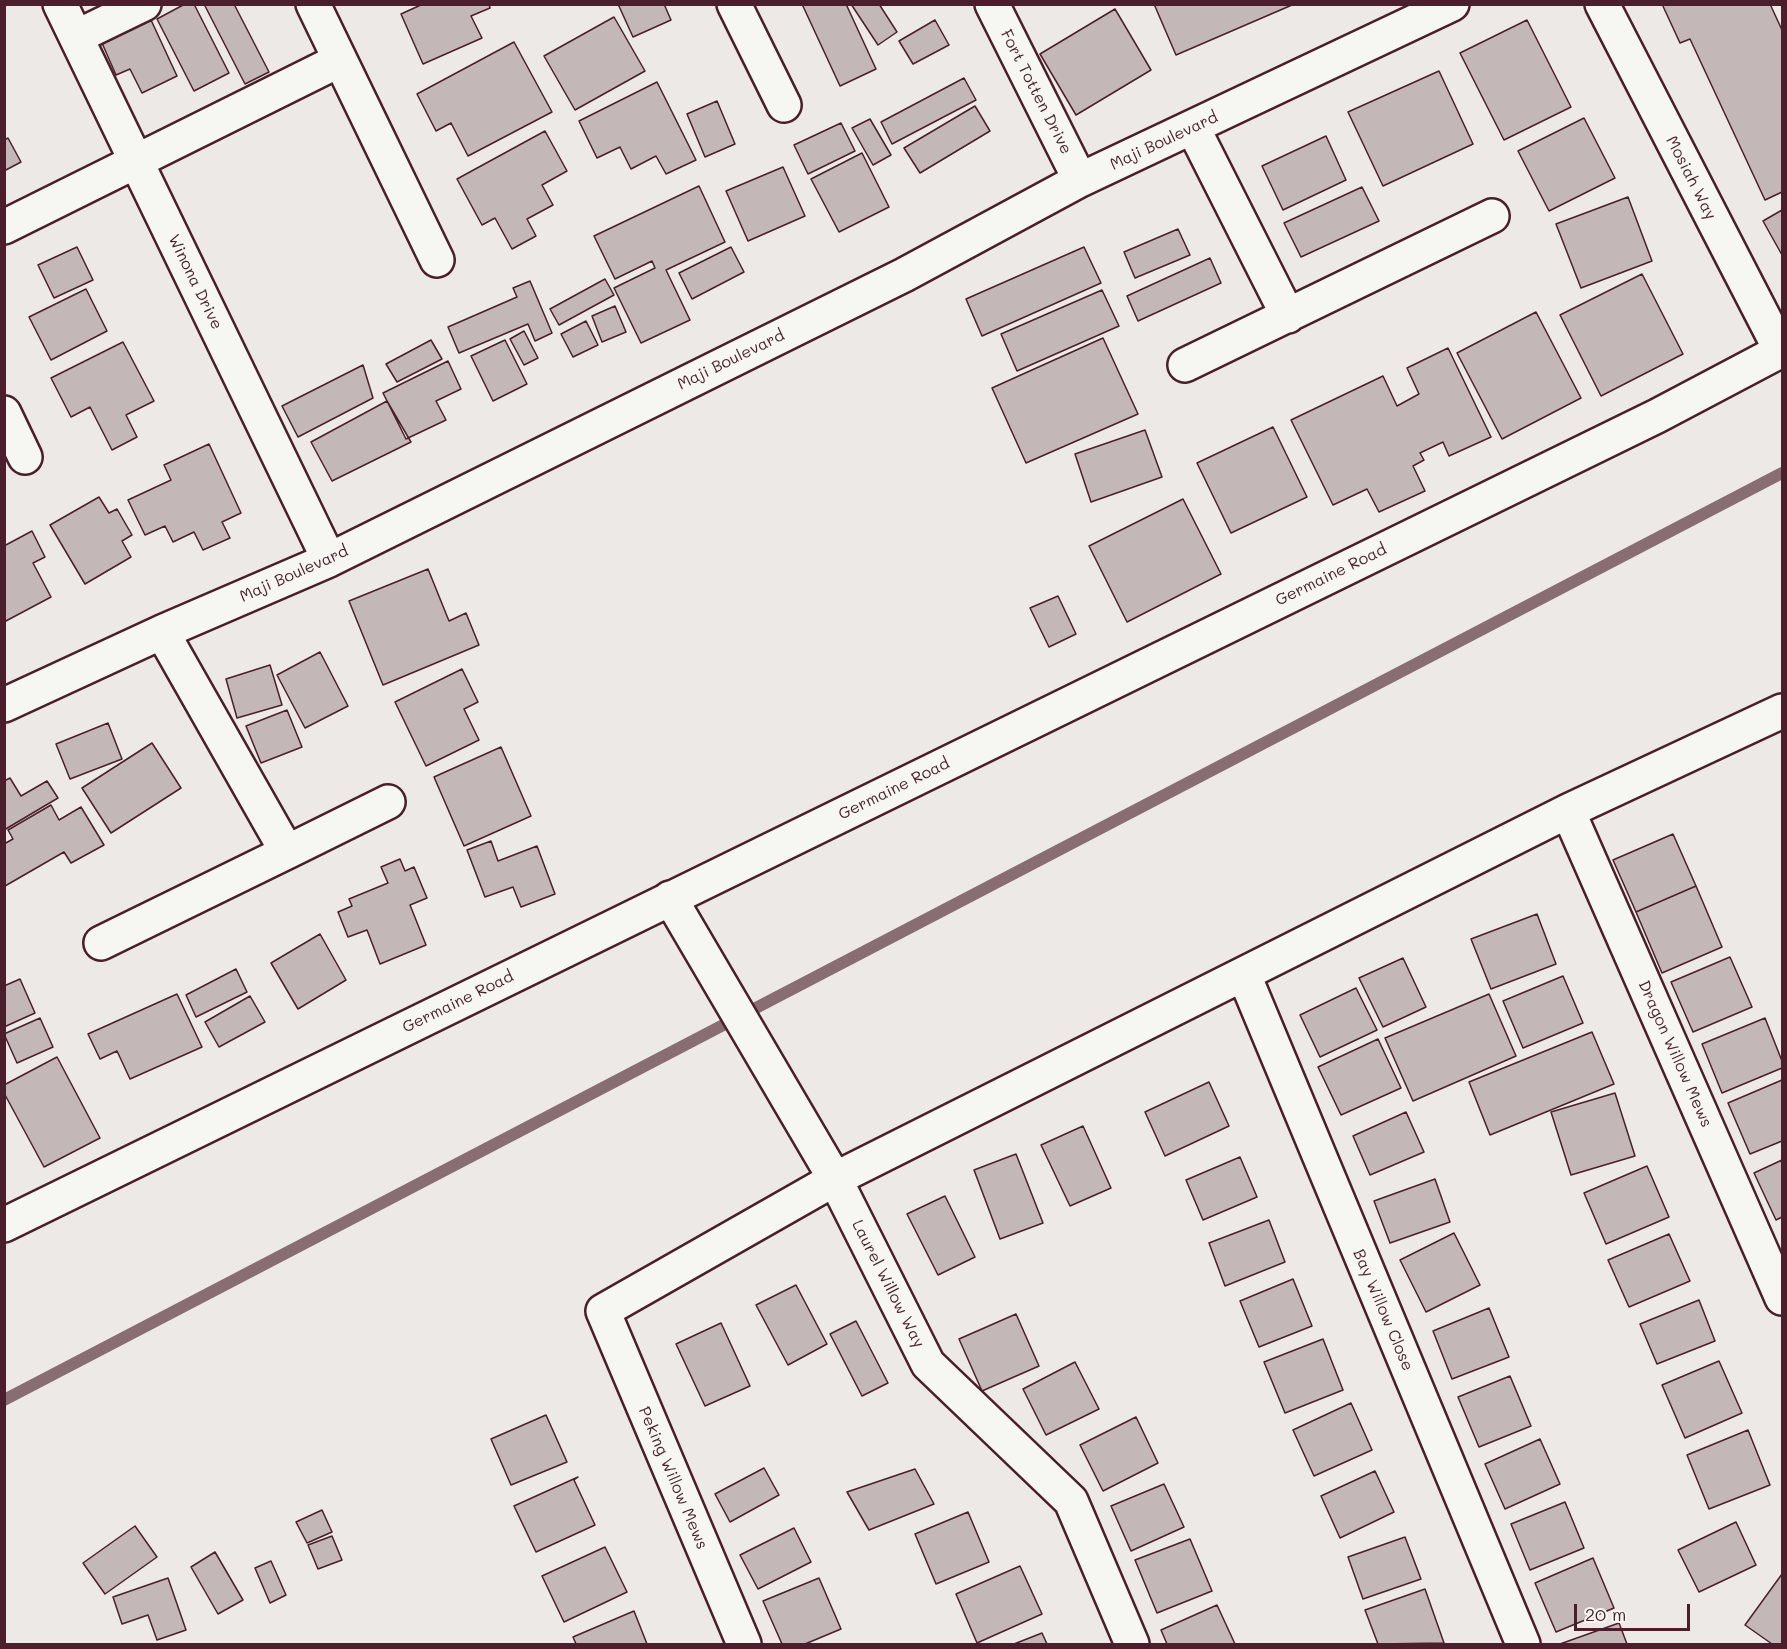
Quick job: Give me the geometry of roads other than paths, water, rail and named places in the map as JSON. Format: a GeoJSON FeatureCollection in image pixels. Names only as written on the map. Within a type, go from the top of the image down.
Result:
{"type":"FeatureCollection","features":[{"type":"Feature","properties":{"kind":"street","name":"Winona Drive"},"geometry":{"type":"LineString","coordinates":[[60,4],[329,560]]}},
{"type":"Feature","properties":{"kind":"street"},"geometry":{"type":"LineString","coordinates":[[76,37],[144,4]]}},
{"type":"Feature","properties":{"kind":"street"},"geometry":{"type":"LineString","coordinates":[[313,4],[437,260]]}},
{"type":"Feature","properties":{"kind":"street"},"geometry":{"type":"LineString","coordinates":[[734,4],[784,105]]}},
{"type":"Feature","properties":{"kind":"street","name":"Fort Totten Drive"},"geometry":{"type":"LineString","coordinates":[[992,4],[1080,180]]}},
{"type":"Feature","properties":{"kind":"street","name":"Maji Boulevard"},"geometry":{"type":"LineString","coordinates":[[4,705],[162,632],[329,560],[904,275],[1080,180],[1452,4]]}},
{"type":"Feature","properties":{"kind":"street","name":"Mosiah Way"},"geometry":{"type":"LineString","coordinates":[[1602,4],[1782,350]]}},
{"type":"Feature","properties":{"kind":"street"},"geometry":{"type":"LineString","coordinates":[[4,227],[340,60]]}},
{"type":"Feature","properties":{"kind":"street"},"geometry":{"type":"LineString","coordinates":[[1193,128],[1288,316]]}},
{"type":"Feature","properties":{"kind":"street"},"geometry":{"type":"LineString","coordinates":[[1185,365],[1492,216]]}},
{"type":"Feature","properties":{"kind":"street","name":"Germaine Road"},"geometry":{"type":"LineString","coordinates":[[4,1225],[1657,416],[1782,350]]}},
{"type":"Feature","properties":{"kind":"street"},"geometry":{"type":"LineString","coordinates":[[4,412],[25,457]]}},
{"type":"Feature","properties":{"kind":"street"},"geometry":{"type":"LineString","coordinates":[[162,632],[287,852]]}},
{"type":"Feature","properties":{"kind":"street"},"geometry":{"type":"LineString","coordinates":[[836,1179],[1568,811],[1782,711]]}},
{"type":"Feature","properties":{"kind":"street"},"geometry":{"type":"LineString","coordinates":[[101,943],[388,802]]}},
{"type":"Feature","properties":{"kind":"street","name":"Dragon Willow Mews"},"geometry":{"type":"LineString","coordinates":[[1568,811],[1782,1298]]}},
{"type":"Feature","properties":{"kind":"street","name":"Laurel Willow Way"},"geometry":{"type":"LineString","coordinates":[[670,898],[836,1179],[928,1364],[1071,1501],[1132,1644]]}},
{"type":"Feature","properties":{"kind":"street","name":"Bay Willow Close"},"geometry":{"type":"LineString","coordinates":[[1244,975],[1523,1644]]}},
{"type":"Feature","properties":{"kind":"street","name":"Peking Willow Mews"},"geometry":{"type":"LineString","coordinates":[[744,1644],[603,1311],[836,1179]]}},
{"type":"Feature","properties":{"kind":"waterway"},"geometry":{"type":"LineString","coordinates":[[4,1400],[1782,473]]}}]}
